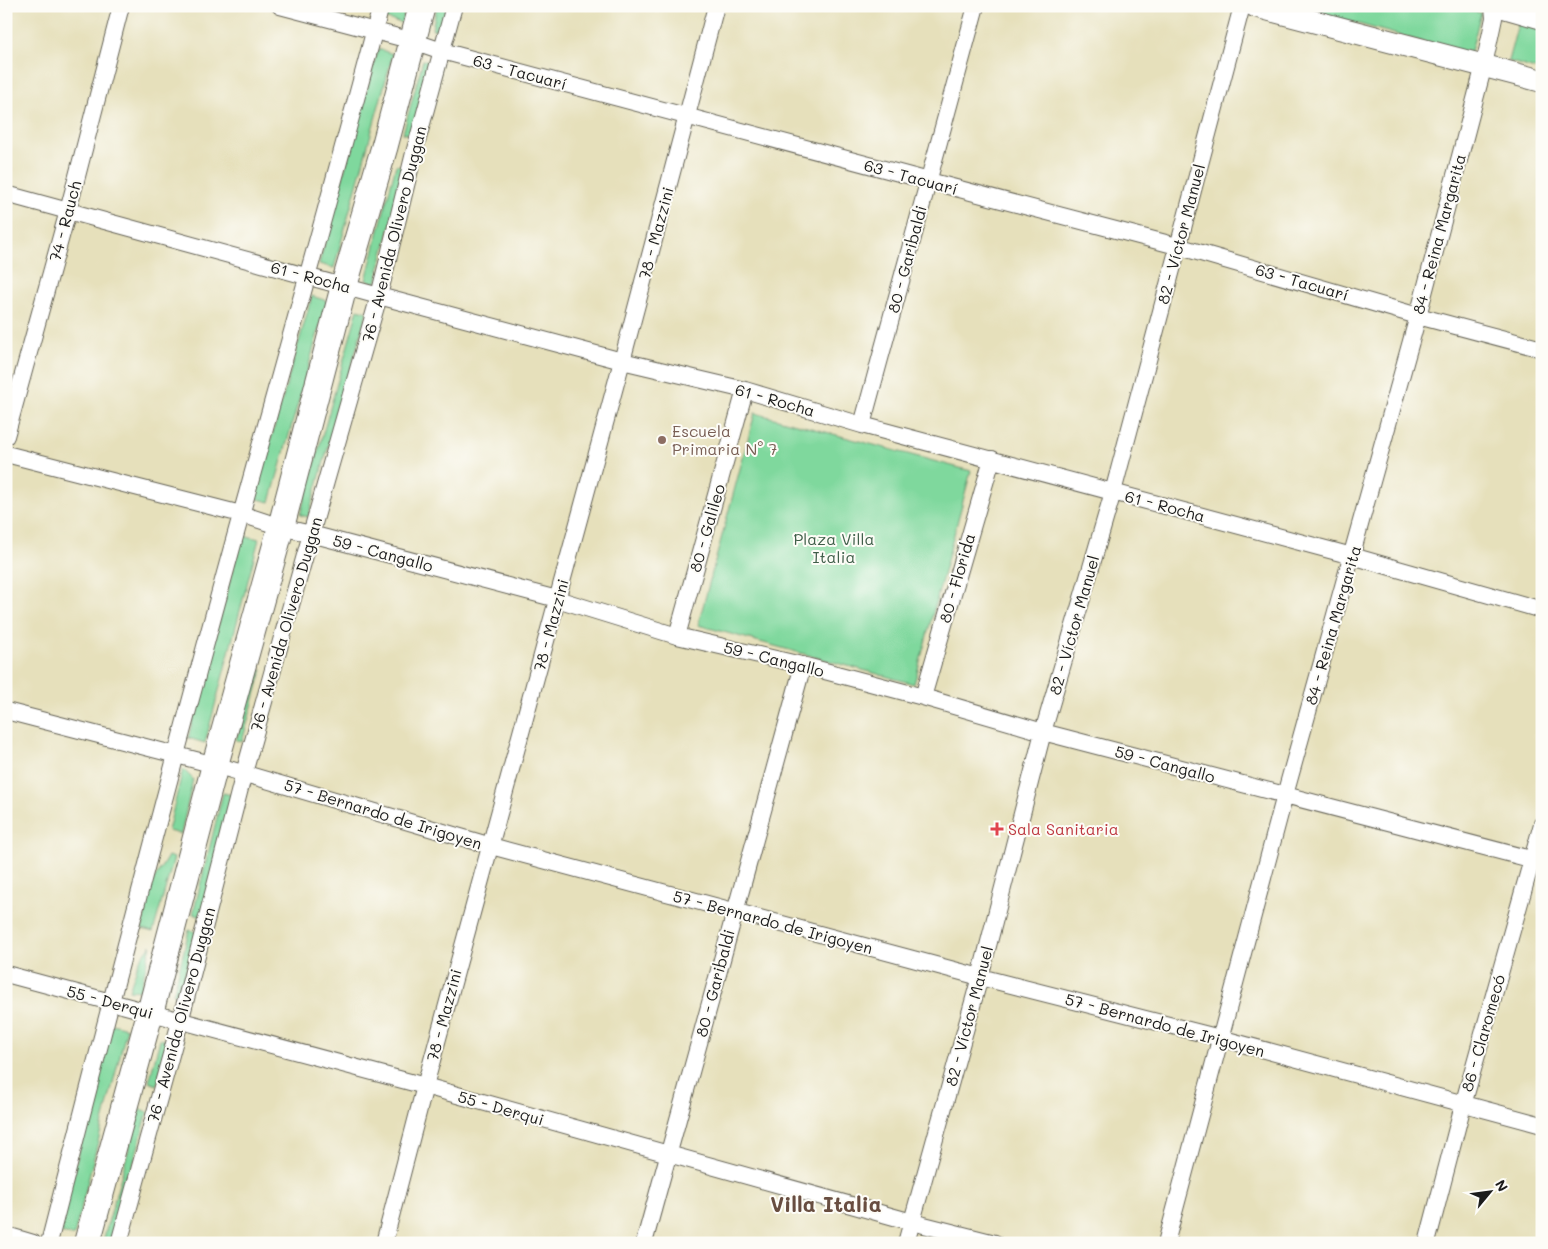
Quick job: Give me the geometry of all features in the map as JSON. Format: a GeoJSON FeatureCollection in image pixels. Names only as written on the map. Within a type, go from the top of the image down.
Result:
{"type":"FeatureCollection","features":[{"type":"Feature","properties":{"kind":"highway","name":"76 - Avenida Olivero Duggan"},"geometry":{"type":"LineString","coordinates":[[87,1243],[281,527],[344,286],[385,145],[422,6]]}},
{"type":"Feature","properties":{"kind":"main road"},"geometry":{"type":"LineString","coordinates":[[1255,6],[1542,81]]}},
{"type":"Feature","properties":{"kind":"main road"},"geometry":{"type":"LineString","coordinates":[[1500,6],[1542,18]]}},
{"type":"Feature","properties":{"kind":"street","name":"74 - Rauch"},"geometry":{"type":"LineString","coordinates":[[6,436],[68,210],[121,6]]}},
{"type":"Feature","properties":{"kind":"street","name":"63 - Tacuarí"},"geometry":{"type":"LineString","coordinates":[[280,6],[686,117],[1177,246],[1418,316],[1542,349]]}},
{"type":"Feature","properties":{"kind":"street"},"geometry":{"type":"LineString","coordinates":[[49,1243],[110,1002],[176,755],[381,6]]}},
{"type":"Feature","properties":{"kind":"street","name":"76 - Avenida Olivero Duggan"},"geometry":{"type":"LineString","coordinates":[[118,1243],[180,1022],[244,773],[380,296],[414,153],[454,6]]}},
{"type":"Feature","properties":{"kind":"street","name":"78 - Mazzini"},"geometry":{"type":"LineString","coordinates":[[384,1243],[716,6]]}},
{"type":"Feature","properties":{"kind":"street","name":"80 - Garibaldi"},"geometry":{"type":"LineString","coordinates":[[862,425],[976,6]]}},
{"type":"Feature","properties":{"kind":"street","name":"82 - Víctor Manuel"},"geometry":{"type":"LineString","coordinates":[[906,1243],[980,977],[1043,732],[1113,492],[1242,6]]}},
{"type":"Feature","properties":{"kind":"street","name":"84 - Reina Margarita"},"geometry":{"type":"LineString","coordinates":[[1166,1243],[1285,795],[1418,316],[1484,65],[1494,18],[1493,6]]}},
{"type":"Feature","properties":{"kind":"street","name":"61 - Rocha"},"geometry":{"type":"LineString","coordinates":[[6,194],[380,296],[622,360],[745,390],[862,425],[1352,556],[1542,610]]}},
{"type":"Feature","properties":{"kind":"street","name":"80 - Galileo"},"geometry":{"type":"LineString","coordinates":[[677,636],[745,390]]}},
{"type":"Feature","properties":{"kind":"street","name":"59 - Cangallo"},"geometry":{"type":"LineString","coordinates":[[6,454],[241,514],[281,527],[558,599],[677,636],[802,665],[1043,732],[1537,860]]}},
{"type":"Feature","properties":{"kind":"street","name":"80 - Florida"},"geometry":{"type":"LineString","coordinates":[[922,697],[992,460]]}},
{"type":"Feature","properties":{"kind":"street","name":"80 - Garibaldi"},"geometry":{"type":"LineString","coordinates":[[644,1243],[802,665]]}},
{"type":"Feature","properties":{"kind":"street","name":"57 - Bernardo de Irigoyen"},"geometry":{"type":"LineString","coordinates":[[6,712],[244,773],[491,846],[1542,1125]]}},
{"type":"Feature","properties":{"kind":"street","name":"86 - Claromecó"},"geometry":{"type":"LineString","coordinates":[[1428,1243],[1463,1105],[1537,860],[1542,824]]}},
{"type":"Feature","properties":{"kind":"street","name":"55 - Derqui"},"geometry":{"type":"LineString","coordinates":[[6,974],[425,1086],[912,1222],[995,1243]]}},
{"type":"Feature","properties":{"kind":"street"},"geometry":{"type":"LineString","coordinates":[[6,1235],[33,1243]]}},
{"type":"Feature","properties":{"kind":"green space"},"geometry":{"type":"Polygon","coordinates":[[[386,6],[406,6],[402,23],[383,18],[386,6]]]}},
{"type":"Feature","properties":{"kind":"green space"},"geometry":{"type":"Polygon","coordinates":[[[437,6],[447,6],[441,31],[432,29],[437,6]]]}},
{"type":"Feature","properties":{"kind":"green space"},"geometry":{"type":"Polygon","coordinates":[[[1294,6],[1455,6],[1481,13],[1470,55],[1294,6]]]}},
{"type":"Feature","properties":{"kind":"green space"},"geometry":{"type":"Polygon","coordinates":[[[1519,20],[1542,26],[1542,71],[1508,61],[1519,20]]]}},
{"type":"Feature","properties":{"kind":"green space"},"geometry":{"type":"Polygon","coordinates":[[[378,49],[393,54],[334,268],[319,264],[378,49]]]}},
{"type":"Feature","properties":{"kind":"green space"},"geometry":{"type":"Polygon","coordinates":[[[423,60],[432,63],[412,135],[403,133],[423,60]]]}},
{"type":"Feature","properties":{"kind":"green space"},"geometry":{"type":"Polygon","coordinates":[[[396,165],[405,167],[376,283],[366,280],[396,165]]]}},
{"type":"Feature","properties":{"kind":"green space"},"geometry":{"type":"Polygon","coordinates":[[[312,296],[327,301],[270,502],[254,498],[312,296]]]}},
{"type":"Feature","properties":{"kind":"green space"},"geometry":{"type":"Polygon","coordinates":[[[358,309],[367,312],[308,517],[300,515],[358,309]]]}},
{"type":"Feature","properties":{"kind":"green space","name":"Plaza Villa Italia"},"geometry":{"type":"Polygon","coordinates":[[[755,413],[971,471],[914,684],[698,625],[755,413]]]}},
{"type":"Feature","properties":{"kind":"green space"},"geometry":{"type":"Polygon","coordinates":[[[242,535],[259,539],[205,743],[188,738],[242,535]]]}},
{"type":"Feature","properties":{"kind":"green space"},"geometry":{"type":"Polygon","coordinates":[[[256,669],[262,670],[242,742],[236,740],[256,669]]]}},
{"type":"Feature","properties":{"kind":"green space"},"geometry":{"type":"Polygon","coordinates":[[[183,769],[193,779],[181,834],[168,831],[183,769]]]}},
{"type":"Feature","properties":{"kind":"green space"},"geometry":{"type":"Polygon","coordinates":[[[223,793],[232,795],[202,917],[193,914],[223,793]]]}},
{"type":"Feature","properties":{"kind":"green space"},"geometry":{"type":"Polygon","coordinates":[[[168,856],[174,858],[153,932],[142,929],[152,883],[168,856]]]}},
{"type":"Feature","properties":{"kind":"green space"},"geometry":{"type":"Polygon","coordinates":[[[189,930],[196,932],[180,995],[173,994],[189,930]]]}},
{"type":"Feature","properties":{"kind":"green space"},"geometry":{"type":"Polygon","coordinates":[[[151,945],[140,991],[129,990],[139,961],[151,945]]]}},
{"type":"Feature","properties":{"kind":"green space"},"geometry":{"type":"Polygon","coordinates":[[[112,1024],[127,1028],[74,1236],[58,1232],[112,1024]]]}},
{"type":"Feature","properties":{"kind":"green space"},"geometry":{"type":"Polygon","coordinates":[[[160,1039],[168,1041],[157,1085],[149,1082],[160,1039]]]}},
{"type":"Feature","properties":{"kind":"green space"},"geometry":{"type":"Polygon","coordinates":[[[140,1109],[148,1112],[111,1243],[103,1241],[140,1109]]]}},
{"type":"Feature","properties":{"kind":"place","name":"Escuela Primaria N° 7"},"geometry":{"type":"Point","coordinates":[662,440]}},
{"type":"Feature","properties":{"kind":"place","name":"Sala Sanitaria"},"geometry":{"type":"Point","coordinates":[997,829]}},
{"type":"Feature","properties":{"kind":"district","name":"Villa Italia"},"geometry":{"type":"Point","coordinates":[826,1205]}}]}
